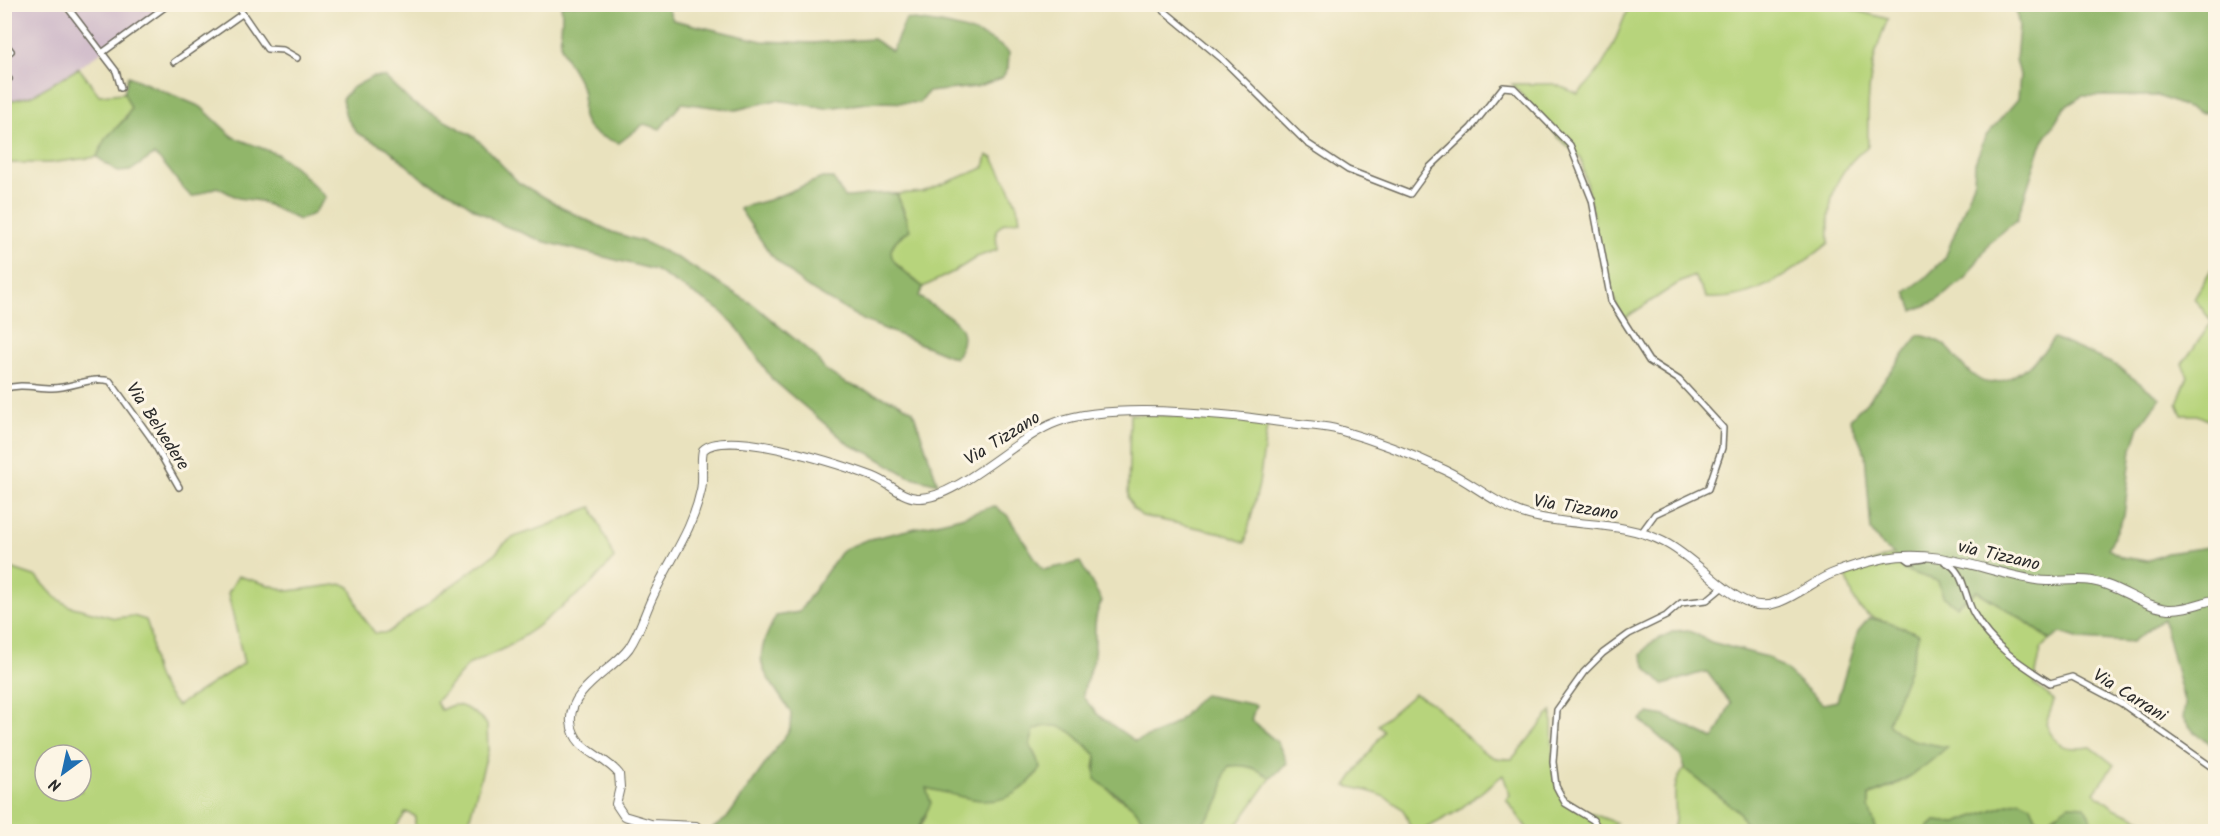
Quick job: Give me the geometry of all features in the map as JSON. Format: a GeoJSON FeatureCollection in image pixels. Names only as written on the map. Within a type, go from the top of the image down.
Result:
{"type":"FeatureCollection","features":[{"type":"Feature","properties":{"kind":"street"},"geometry":{"type":"LineString","coordinates":[[65,4],[116,71],[121,88]]}},
{"type":"Feature","properties":{"kind":"street"},"geometry":{"type":"LineString","coordinates":[[102,53],[169,4]]}},
{"type":"Feature","properties":{"kind":"street"},"geometry":{"type":"LineString","coordinates":[[236,4],[267,49],[283,50],[297,58]]}},
{"type":"Feature","properties":{"kind":"street"},"geometry":{"type":"LineString","coordinates":[[1156,4],[1221,58],[1307,143],[1348,170],[1410,194],[1429,168],[1471,128],[1503,87],[1514,88],[1570,145],[1592,201],[1611,301],[1649,361],[1688,387],[1723,428],[1722,448],[1708,489],[1655,514],[1641,533]]}},
{"type":"Feature","properties":{"kind":"street"},"geometry":{"type":"LineString","coordinates":[[174,62],[242,14]]}},
{"type":"Feature","properties":{"kind":"street"},"geometry":{"type":"LineString","coordinates":[[4,42],[11,51],[4,56]]}},
{"type":"Feature","properties":{"kind":"street","name":"Via Belvedere"},"geometry":{"type":"LineString","coordinates":[[4,389],[17,384],[54,388],[98,379],[110,381],[152,438],[179,487]]}},
{"type":"Feature","properties":{"kind":"street","name":"Via Tizzano"},"geometry":{"type":"LineString","coordinates":[[703,831],[696,826],[651,825],[624,816],[616,804],[620,786],[619,774],[578,741],[571,717],[572,709],[581,694],[620,658],[634,640],[654,593],[674,561],[692,522],[703,478],[703,450],[709,444],[745,443],[802,454],[874,477],[907,496],[917,498],[944,491],[1028,435],[1067,419],[1096,414],[1149,413],[1234,416],[1336,429],[1442,468],[1521,513],[1641,533],[1662,540],[1682,552],[1724,586],[1751,604],[1777,603],[1828,575],[1887,558],[1903,556]]}},
{"type":"Feature","properties":{"kind":"street","name":"via Tizzano"},"geometry":{"type":"LineString","coordinates":[[1903,556],[1933,555],[2041,581],[2093,581],[2155,606],[2181,608],[2215,599]]}},
{"type":"Feature","properties":{"kind":"street","name":"Via Carrani"},"geometry":{"type":"LineString","coordinates":[[1903,556],[1910,561],[1934,560],[1948,563],[1954,568],[1959,574],[1974,615],[1989,636],[2011,658],[2050,683],[2072,677],[2109,695],[2216,770]]}},
{"type":"Feature","properties":{"kind":"street"},"geometry":{"type":"LineString","coordinates":[[1601,831],[1593,820],[1565,803],[1556,786],[1552,762],[1557,710],[1577,681],[1603,652],[1629,634],[1666,616],[1681,603],[1707,600],[1724,586]]}},
{"type":"Feature","properties":{"kind":"shaded area"},"geometry":{"type":"Polygon","coordinates":[[[154,4],[158,10],[79,68],[31,96],[5,102],[5,5],[65,5],[68,9],[76,5],[154,4]]]}},
{"type":"Feature","properties":{"kind":"green space"},"geometry":{"type":"Polygon","coordinates":[[[666,4],[673,20],[762,41],[812,43],[873,39],[892,51],[906,19],[947,25],[974,33],[998,44],[1009,52],[1008,68],[1002,78],[976,87],[928,92],[919,103],[876,102],[826,108],[776,100],[736,110],[682,103],[660,129],[644,124],[619,143],[602,137],[589,128],[583,117],[582,89],[561,46],[561,5],[666,4]]]}},
{"type":"Feature","properties":{"kind":"green space"},"geometry":{"type":"Polygon","coordinates":[[[1831,4],[1888,19],[1876,51],[1870,81],[1868,146],[1847,167],[1835,188],[1829,213],[1829,243],[1787,274],[1757,290],[1725,298],[1707,298],[1694,276],[1677,284],[1622,320],[1604,271],[1581,158],[1558,137],[1512,84],[1554,84],[1578,94],[1604,63],[1629,5],[1831,4]]]}},
{"type":"Feature","properties":{"kind":"green space"},"geometry":{"type":"Polygon","coordinates":[[[2015,5],[2215,5],[2215,112],[2200,113],[2158,96],[2082,96],[2065,107],[2041,145],[2017,220],[1990,242],[1966,278],[1936,301],[1913,311],[1906,292],[1925,278],[1945,258],[1974,183],[1975,163],[1985,137],[2018,99],[2020,75],[2016,59],[2019,27],[2015,5]]]}},
{"type":"Feature","properties":{"kind":"green space"},"geometry":{"type":"Polygon","coordinates":[[[79,68],[99,95],[124,93],[131,107],[105,142],[97,157],[49,163],[5,163],[5,102],[31,96],[79,68]]]}},
{"type":"Feature","properties":{"kind":"green space"},"geometry":{"type":"Polygon","coordinates":[[[128,76],[201,107],[233,137],[277,154],[295,167],[326,197],[313,214],[299,220],[260,201],[238,198],[217,187],[192,197],[154,155],[130,171],[118,172],[97,157],[105,139],[126,118],[131,108],[124,93],[128,76]]]}},
{"type":"Feature","properties":{"kind":"green space"},"geometry":{"type":"Polygon","coordinates":[[[372,77],[385,77],[412,103],[475,137],[519,183],[574,214],[612,232],[647,243],[681,260],[754,305],[816,357],[824,369],[845,383],[897,402],[913,411],[938,484],[908,476],[869,453],[850,445],[772,379],[739,330],[720,310],[655,270],[542,241],[503,225],[452,193],[424,180],[387,148],[357,133],[346,117],[342,99],[352,88],[372,77]]]}},
{"type":"Feature","properties":{"kind":"green space"},"geometry":{"type":"Polygon","coordinates":[[[987,155],[993,158],[1010,188],[1020,220],[1004,223],[996,230],[997,250],[977,257],[923,287],[892,260],[890,252],[907,218],[897,194],[922,192],[984,168],[987,155]]]}},
{"type":"Feature","properties":{"kind":"green space"},"geometry":{"type":"Polygon","coordinates":[[[822,178],[833,178],[844,197],[882,193],[897,194],[910,230],[893,246],[891,253],[893,260],[923,287],[919,296],[946,314],[960,328],[963,336],[955,358],[863,320],[805,286],[771,255],[739,208],[769,200],[822,178]]]}},
{"type":"Feature","properties":{"kind":"green space"},"geometry":{"type":"Polygon","coordinates":[[[2215,263],[2215,423],[2197,415],[2182,415],[2177,403],[2188,376],[2182,364],[2212,322],[2194,298],[2215,263]]]}},
{"type":"Feature","properties":{"kind":"green space"},"geometry":{"type":"Polygon","coordinates":[[[1919,335],[1932,338],[1947,347],[1968,371],[1987,382],[1998,382],[2020,372],[2040,355],[2054,338],[2115,365],[2160,398],[2139,427],[2132,449],[2124,516],[2108,549],[2122,557],[2147,561],[2167,553],[2215,546],[2215,747],[2194,732],[2183,718],[2185,705],[2163,619],[2132,642],[2080,639],[2061,633],[2051,640],[1977,591],[1956,606],[1943,596],[1938,581],[1904,570],[1894,554],[1882,546],[1871,531],[1865,453],[1850,419],[1871,397],[1919,335]]]}},
{"type":"Feature","properties":{"kind":"green space"},"geometry":{"type":"Polygon","coordinates":[[[1130,414],[1268,419],[1259,484],[1245,543],[1222,533],[1142,516],[1133,508],[1128,498],[1130,414]]]}},
{"type":"Feature","properties":{"kind":"green space"},"geometry":{"type":"Polygon","coordinates":[[[994,506],[1007,515],[1043,570],[1080,562],[1102,601],[1096,617],[1093,661],[1083,697],[1098,715],[1135,741],[1171,726],[1204,695],[1256,705],[1251,720],[1278,743],[1287,763],[1271,778],[1251,768],[1229,766],[1224,775],[1219,802],[1210,816],[1195,831],[1146,831],[1138,813],[1126,801],[1095,779],[1096,755],[1068,730],[1053,726],[1044,727],[1034,730],[1030,745],[1041,768],[1028,783],[1002,799],[989,800],[926,788],[931,803],[917,831],[709,831],[727,818],[790,729],[791,713],[767,676],[761,658],[767,633],[776,616],[799,612],[842,550],[866,540],[961,517],[994,506]]]}},
{"type":"Feature","properties":{"kind":"green space"},"geometry":{"type":"Polygon","coordinates":[[[592,507],[614,558],[591,584],[535,628],[507,647],[468,665],[436,702],[441,710],[453,705],[468,709],[487,725],[488,751],[466,831],[415,831],[415,816],[406,812],[393,832],[5,831],[4,571],[8,567],[37,577],[55,597],[69,606],[115,618],[133,616],[146,620],[156,674],[165,691],[177,706],[244,663],[228,593],[238,576],[289,591],[343,584],[350,587],[363,617],[375,633],[387,633],[496,553],[506,542],[592,507]]]}},
{"type":"Feature","properties":{"kind":"green space"},"geometry":{"type":"Polygon","coordinates":[[[1894,554],[1904,570],[1938,581],[1944,596],[1966,600],[1977,591],[2021,618],[2050,640],[2041,649],[2034,684],[2054,700],[2046,724],[2050,732],[2063,746],[2091,747],[2114,765],[2094,792],[2114,808],[2170,831],[2093,831],[2091,818],[2056,813],[2045,822],[2036,818],[2031,806],[2008,804],[1956,823],[1935,821],[1924,831],[1877,831],[1869,808],[1869,795],[1891,787],[1910,776],[1946,747],[1907,738],[1888,723],[1894,705],[1889,622],[1869,616],[1858,606],[1845,573],[1894,554]]]}},
{"type":"Feature","properties":{"kind":"green space"},"geometry":{"type":"Polygon","coordinates":[[[1869,618],[1889,622],[1919,634],[1909,670],[1888,723],[1907,737],[1947,747],[1911,776],[1869,795],[1869,808],[1877,831],[1740,831],[1746,825],[1739,812],[1685,769],[1681,756],[1640,720],[1649,713],[1665,716],[1713,739],[1731,704],[1707,672],[1663,685],[1648,670],[1641,655],[1649,644],[1674,631],[1688,630],[1711,642],[1767,657],[1786,670],[1823,704],[1837,701],[1858,631],[1869,618]]]}},
{"type":"Feature","properties":{"kind":"green space"},"geometry":{"type":"Polygon","coordinates":[[[1414,694],[1447,716],[1473,744],[1500,759],[1512,759],[1552,711],[1553,764],[1562,799],[1574,807],[1617,823],[1604,831],[1529,831],[1506,799],[1510,795],[1503,775],[1456,812],[1421,831],[1416,831],[1410,827],[1405,813],[1396,804],[1375,793],[1346,786],[1384,731],[1378,725],[1414,694]]]}},
{"type":"Feature","properties":{"kind":"green space"},"geometry":{"type":"Polygon","coordinates":[[[1050,724],[1067,728],[1096,755],[1094,768],[1103,782],[1114,795],[1135,808],[1143,821],[1146,832],[917,832],[926,817],[926,788],[945,792],[1041,768],[1030,744],[1034,730],[1050,724]]]}},
{"type":"Feature","properties":{"kind":"green space"},"geometry":{"type":"Polygon","coordinates":[[[1241,765],[1256,768],[1271,778],[1233,831],[1195,832],[1219,802],[1224,775],[1229,766],[1241,765]]]}},
{"type":"Feature","properties":{"kind":"green space"},"geometry":{"type":"Polygon","coordinates":[[[1685,769],[1739,812],[1746,825],[1740,831],[1667,832],[1673,829],[1676,813],[1676,783],[1685,769]]]}},
{"type":"Feature","properties":{"kind":"green space"},"geometry":{"type":"Polygon","coordinates":[[[2020,800],[2031,806],[2036,818],[2045,822],[2070,805],[2084,806],[2091,818],[2093,831],[1924,831],[1935,821],[1956,823],[2020,800]]]}}]}
